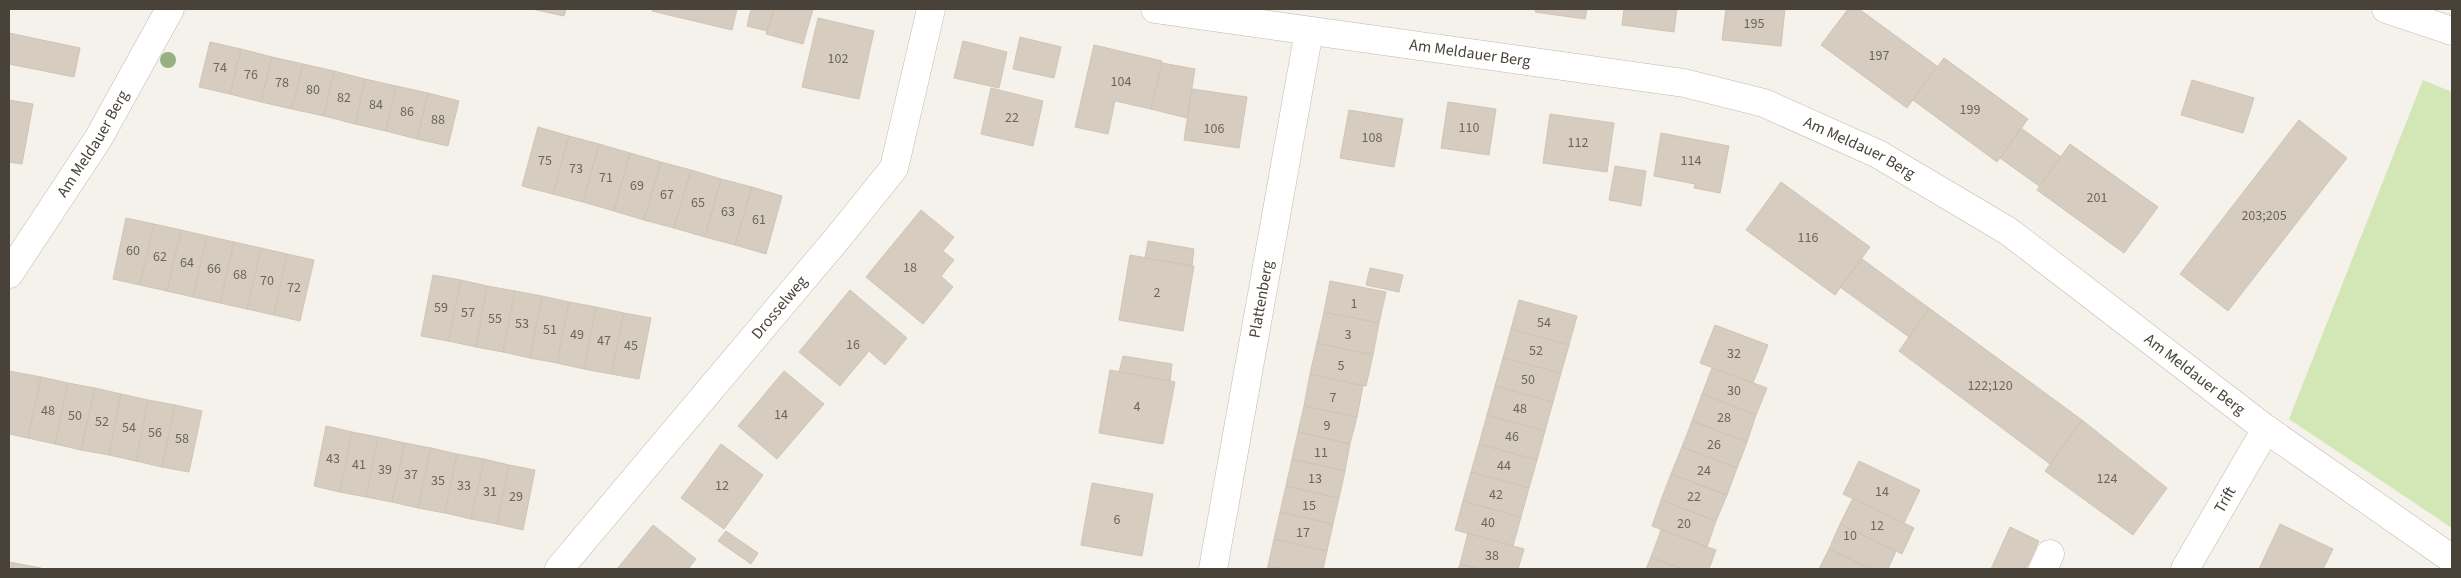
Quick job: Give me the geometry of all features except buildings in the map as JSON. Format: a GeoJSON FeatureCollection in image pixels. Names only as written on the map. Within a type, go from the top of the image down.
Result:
{"type":"FeatureCollection","features":[{"type":"Feature","properties":{"kind":"street","name":"Am Meldauer Berg"},"geometry":{"type":"LineString","coordinates":[[9,274],[98,139],[170,9]]}},
{"type":"Feature","properties":{"kind":"street","name":"Drosselweg"},"geometry":{"type":"LineString","coordinates":[[559,569],[841,234],[894,168],[931,9]]}},
{"type":"Feature","properties":{"kind":"street","name":"Am Meldauer Berg"},"geometry":{"type":"LineString","coordinates":[[1155,9],[1684,83],[1764,103],[1878,154],[2008,232],[2266,429],[2452,559]]}},
{"type":"Feature","properties":{"kind":"street"},"geometry":{"type":"LineString","coordinates":[[2386,9],[2452,31]]}},
{"type":"Feature","properties":{"kind":"street","name":"Plattenberg"},"geometry":{"type":"LineString","coordinates":[[1213,569],[1308,31]]}},
{"type":"Feature","properties":{"kind":"street","name":"Trift"},"geometry":{"type":"LineString","coordinates":[[2185,569],[2266,429]]}},
{"type":"Feature","properties":{"kind":"green space"},"geometry":{"type":"Polygon","coordinates":[[[2423,80],[2452,92],[2452,528],[2289,419],[2423,80]]]}}]}
